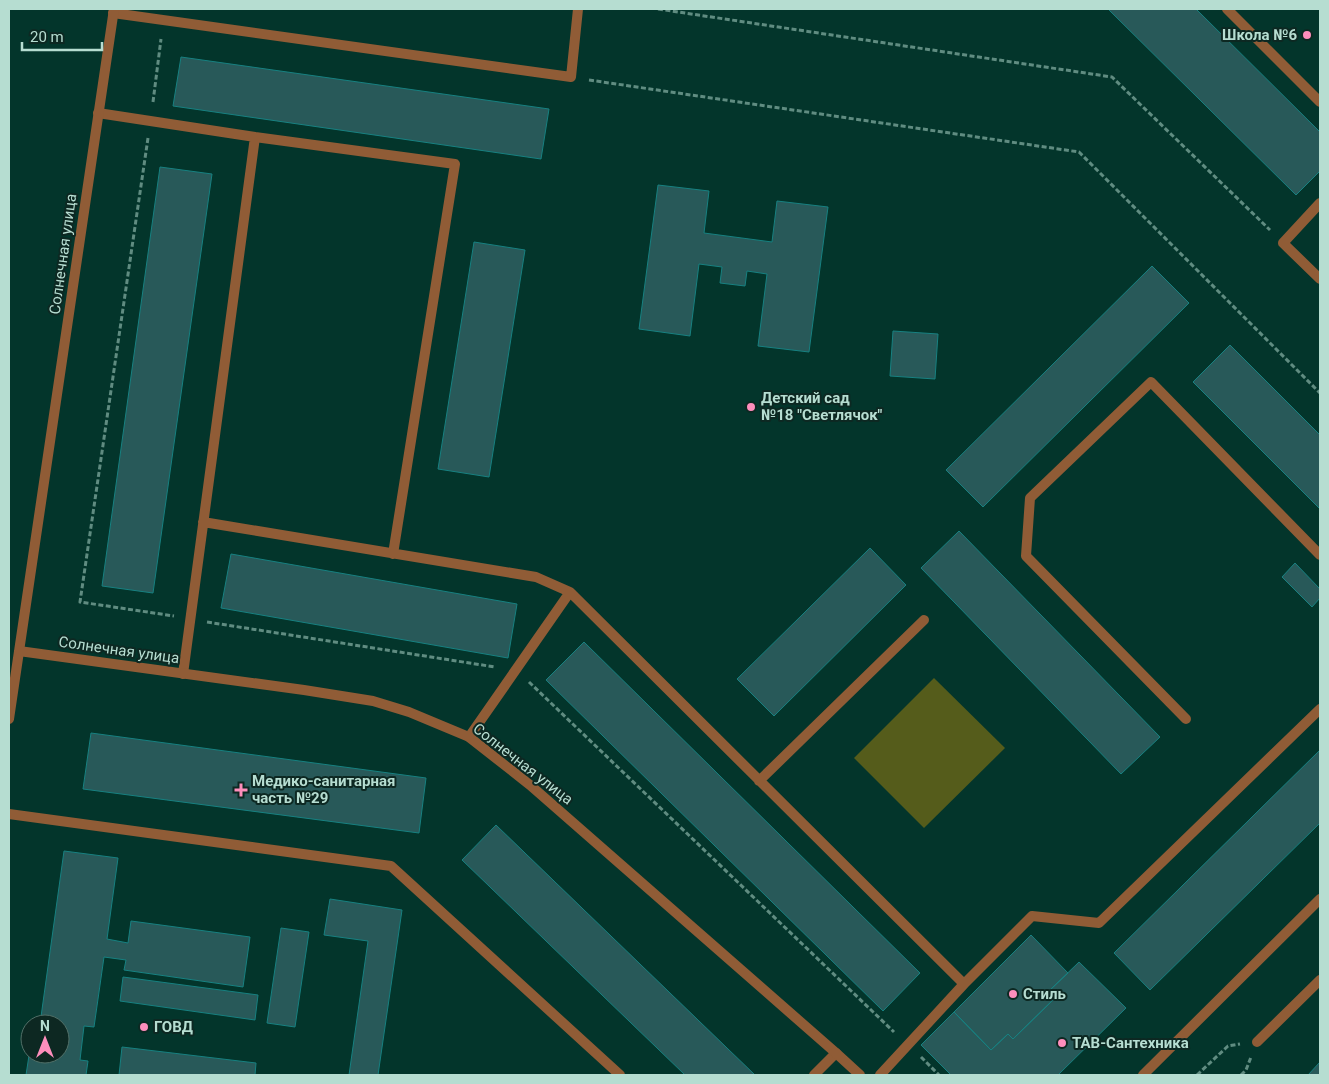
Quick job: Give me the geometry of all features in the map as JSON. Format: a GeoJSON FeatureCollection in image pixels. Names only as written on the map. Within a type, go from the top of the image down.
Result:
{"type":"FeatureCollection","features":[{"type":"Feature","properties":{"kind":"street"},"geometry":{"type":"LineString","coordinates":[[113,11],[164,20],[571,77],[578,9]]}},
{"type":"Feature","properties":{"kind":"street"},"geometry":{"type":"LineString","coordinates":[[1227,9],[1320,102]]}},
{"type":"Feature","properties":{"kind":"street","name":"Солнечная улица"},"geometry":{"type":"LineString","coordinates":[[9,719],[113,11]]}},
{"type":"Feature","properties":{"kind":"street"},"geometry":{"type":"LineString","coordinates":[[98,113],[455,164],[393,554]]}},
{"type":"Feature","properties":{"kind":"street"},"geometry":{"type":"LineString","coordinates":[[183,674],[256,137]]}},
{"type":"Feature","properties":{"kind":"street"},"geometry":{"type":"LineString","coordinates":[[1320,203],[1283,243],[1320,279]]}},
{"type":"Feature","properties":{"kind":"street"},"geometry":{"type":"LineString","coordinates":[[1186,719],[1026,556],[1030,498],[1151,382],[1320,555]]}},
{"type":"Feature","properties":{"kind":"street"},"geometry":{"type":"LineString","coordinates":[[204,522],[536,577],[570,592],[964,984]]}},
{"type":"Feature","properties":{"kind":"street"},"geometry":{"type":"LineString","coordinates":[[469,738],[570,592]]}},
{"type":"Feature","properties":{"kind":"street"},"geometry":{"type":"LineString","coordinates":[[759,781],[924,620]]}},
{"type":"Feature","properties":{"kind":"street","name":"Солнечная улица"},"geometry":{"type":"LineString","coordinates":[[19,651],[372,701],[409,712],[469,738],[530,785],[860,1075]]}},
{"type":"Feature","properties":{"kind":"street"},"geometry":{"type":"LineString","coordinates":[[880,1075],[964,984],[1032,916],[1099,923],[1320,709]]}},
{"type":"Feature","properties":{"kind":"street"},"geometry":{"type":"LineString","coordinates":[[9,814],[391,866],[617,1074]]}},
{"type":"Feature","properties":{"kind":"street"},"geometry":{"type":"LineString","coordinates":[[1143,1075],[1320,900]]}},
{"type":"Feature","properties":{"kind":"street"},"geometry":{"type":"LineString","coordinates":[[1257,1042],[1320,980]]}},
{"type":"Feature","properties":{"kind":"street"},"geometry":{"type":"LineString","coordinates":[[814,1075],[836,1053]]}},
{"type":"Feature","properties":{"kind":"path"},"geometry":{"type":"LineString","coordinates":[[658,9],[1112,77],[1283,243]]}},
{"type":"Feature","properties":{"kind":"path"},"geometry":{"type":"LineString","coordinates":[[164,20],[80,602],[516,670],[939,1075]]}},
{"type":"Feature","properties":{"kind":"path"},"geometry":{"type":"LineString","coordinates":[[571,77],[1079,152],[1320,393]]}},
{"type":"Feature","properties":{"kind":"path"},"geometry":{"type":"LineString","coordinates":[[1197,1075],[1228,1046],[1257,1042],[1246,1070],[1241,1075]]}},
{"type":"Feature","properties":{"kind":"green space"},"geometry":{"type":"Polygon","coordinates":[[[934,678],[1005,748],[924,828],[854,758],[934,678]]]}},
{"type":"Feature","properties":{"kind":"building"},"geometry":{"type":"Polygon","coordinates":[[[1108,9],[1196,9],[1320,132],[1320,171],[1296,195],[1108,9]]]}},
{"type":"Feature","properties":{"kind":"building"},"geometry":{"type":"Polygon","coordinates":[[[181,57],[549,109],[541,159],[173,106],[181,57]]]}},
{"type":"Feature","properties":{"kind":"building"},"geometry":{"type":"Polygon","coordinates":[[[160,167],[212,174],[153,593],[102,586],[160,167]]]}},
{"type":"Feature","properties":{"kind":"building"},"geometry":{"type":"Polygon","coordinates":[[[658,185],[709,191],[704,233],[772,242],[777,201],[828,207],[809,352],[758,346],[767,274],[747,271],[745,286],[720,283],[722,267],[699,264],[690,336],[639,329],[658,185]]]}},
{"type":"Feature","properties":{"kind":"building"},"geometry":{"type":"Polygon","coordinates":[[[474,242],[525,250],[489,477],[438,469],[474,242]]]}},
{"type":"Feature","properties":{"kind":"building"},"geometry":{"type":"Polygon","coordinates":[[[1152,266],[1189,303],[983,507],[946,470],[1152,266]]]}},
{"type":"Feature","properties":{"kind":"building"},"geometry":{"type":"Polygon","coordinates":[[[893,331],[938,334],[935,379],[890,376],[893,331]]]}},
{"type":"Feature","properties":{"kind":"building"},"geometry":{"type":"Polygon","coordinates":[[[1230,345],[1320,435],[1320,509],[1193,382],[1230,345]]]}},
{"type":"Feature","properties":{"kind":"building"},"geometry":{"type":"Polygon","coordinates":[[[959,531],[1160,737],[1121,774],[921,568],[959,531]]]}},
{"type":"Feature","properties":{"kind":"building"},"geometry":{"type":"Polygon","coordinates":[[[870,548],[906,585],[774,716],[737,679],[870,548]]]}},
{"type":"Feature","properties":{"kind":"building"},"geometry":{"type":"Polygon","coordinates":[[[231,554],[517,604],[508,658],[221,608],[231,554]]]}},
{"type":"Feature","properties":{"kind":"building"},"geometry":{"type":"Polygon","coordinates":[[[1295,563],[1320,589],[1320,598],[1312,607],[1282,577],[1295,563]]]}},
{"type":"Feature","properties":{"kind":"building"},"geometry":{"type":"Polygon","coordinates":[[[584,642],[920,973],[883,1011],[546,680],[584,642]]]}},
{"type":"Feature","properties":{"kind":"building"},"geometry":{"type":"Polygon","coordinates":[[[91,733],[426,778],[419,833],[83,789],[91,733]]]}},
{"type":"Feature","properties":{"kind":"building"},"geometry":{"type":"Polygon","coordinates":[[[1320,750],[1320,823],[1150,990],[1114,953],[1320,750]]]}},
{"type":"Feature","properties":{"kind":"building"},"geometry":{"type":"Polygon","coordinates":[[[496,825],[755,1075],[685,1075],[462,860],[496,825]]]}},
{"type":"Feature","properties":{"kind":"building"},"geometry":{"type":"Polygon","coordinates":[[[64,851],[118,858],[107,939],[128,943],[131,921],[250,937],[243,987],[124,970],[126,960],[104,957],[94,1027],[84,1026],[80,1060],[88,1061],[86,1075],[26,1075],[28,1064],[70,1064],[70,1014],[41,1014],[64,851]]]}},
{"type":"Feature","properties":{"kind":"building"},"geometry":{"type":"Polygon","coordinates":[[[330,899],[402,910],[378,1075],[349,1075],[368,941],[324,935],[330,899]]]}},
{"type":"Feature","properties":{"kind":"building"},"geometry":{"type":"Polygon","coordinates":[[[281,928],[309,932],[295,1027],[267,1023],[281,928]]]}},
{"type":"Feature","properties":{"kind":"building","name":"Стиль"},"geometry":{"type":"Polygon","coordinates":[[[1031,935],[1068,973],[1050,990],[1056,997],[1013,1039],[1008,1034],[991,1050],[954,1012],[1031,935]]]}},
{"type":"Feature","properties":{"kind":"building"},"geometry":{"type":"Polygon","coordinates":[[[1079,962],[1126,1008],[1058,1075],[951,1075],[921,1045],[954,1012],[991,1050],[1008,1034],[1013,1039],[1056,997],[1050,990],[1079,962]]]}},
{"type":"Feature","properties":{"kind":"building"},"geometry":{"type":"Polygon","coordinates":[[[123,977],[258,995],[255,1020],[120,1001],[123,977]]]}},
{"type":"Feature","properties":{"kind":"building"},"geometry":{"type":"Polygon","coordinates":[[[122,1047],[256,1063],[255,1075],[119,1075],[122,1047]]]}},
{"type":"Feature","properties":{"kind":"building"},"geometry":{"type":"Polygon","coordinates":[[[1320,1062],[1320,1075],[1308,1075],[1320,1062]]]}},
{"type":"Feature","properties":{"kind":"place","name":"Школа №6"},"geometry":{"type":"Point","coordinates":[1307,35]}},
{"type":"Feature","properties":{"kind":"place","name":"Детский сад №18 \"Светлячок\""},"geometry":{"type":"Point","coordinates":[751,407]}},
{"type":"Feature","properties":{"kind":"place","name":"Медико-санитарная часть №29"},"geometry":{"type":"Point","coordinates":[241,790]}},
{"type":"Feature","properties":{"kind":"place","name":"Стиль"},"geometry":{"type":"Point","coordinates":[1013,994]}},
{"type":"Feature","properties":{"kind":"place","name":"ГОВД"},"geometry":{"type":"Point","coordinates":[144,1027]}},
{"type":"Feature","properties":{"kind":"place","name":"ТАВ-Сантехника"},"geometry":{"type":"Point","coordinates":[1062,1043]}}]}
